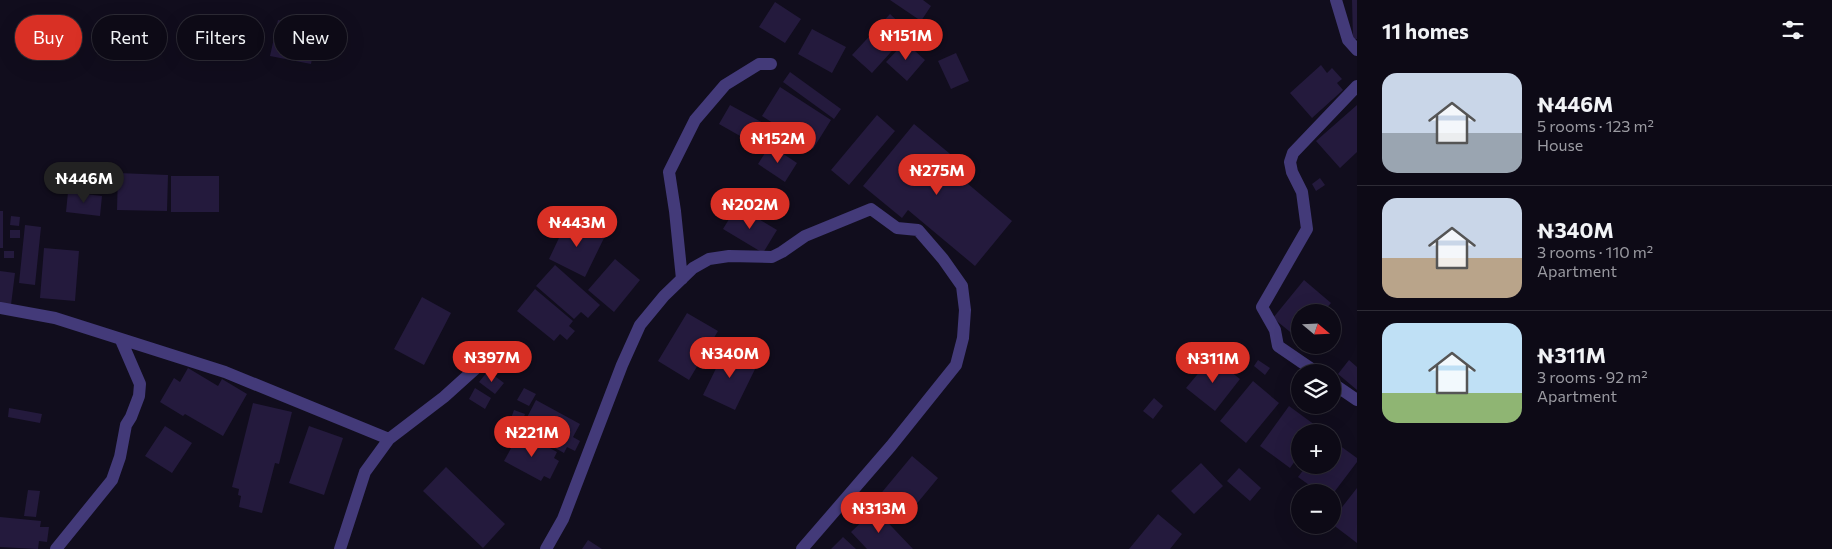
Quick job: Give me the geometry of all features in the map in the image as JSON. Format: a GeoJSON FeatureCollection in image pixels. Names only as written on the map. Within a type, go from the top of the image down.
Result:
{"type":"FeatureCollection","features":[{"type":"Feature","properties":{"kind":"street"},"geometry":{"type":"LineString","coordinates":[[1336,0],[1348,40],[1357,50]]}},
{"type":"Feature","properties":{"kind":"street"},"geometry":{"type":"LineString","coordinates":[[682,279],[669,172],[695,120],[725,85],[759,64],[771,64]]}},
{"type":"Feature","properties":{"kind":"street"},"geometry":{"type":"LineString","coordinates":[[1304,364],[1278,346],[1275,330],[1262,307],[1307,230],[1302,192],[1292,172],[1290,162],[1293,153],[1357,86]]}},
{"type":"Feature","properties":{"kind":"street"},"geometry":{"type":"LineString","coordinates":[[546,549],[563,519],[622,365],[640,325],[664,296],[693,268],[709,259],[729,256],[772,257],[805,236],[871,209],[897,228],[918,230],[943,259],[962,286],[965,310],[963,338],[956,365],[891,446],[802,549]]}},
{"type":"Feature","properties":{"kind":"street"},"geometry":{"type":"LineString","coordinates":[[0,308],[55,318],[225,372],[389,439]]}},
{"type":"Feature","properties":{"kind":"street"},"geometry":{"type":"LineString","coordinates":[[56,549],[112,480],[120,457],[126,425],[139,396],[140,384],[121,340]]}},
{"type":"Feature","properties":{"kind":"street"},"geometry":{"type":"LineString","coordinates":[[340,549],[366,472],[389,439],[444,397],[495,351]]}},
{"type":"Feature","properties":{"kind":"street"},"geometry":{"type":"LineString","coordinates":[[1341,389],[1357,400]]}},
{"type":"Feature","properties":{"kind":"building"},"geometry":{"type":"Polygon","coordinates":[[[890,0],[923,0],[931,6],[921,21],[890,0]]]}},
{"type":"Feature","properties":{"kind":"building"},"geometry":{"type":"Polygon","coordinates":[[[1352,0],[1357,0],[1357,39],[1353,39],[1352,0]]]}},
{"type":"Feature","properties":{"kind":"building"},"geometry":{"type":"Polygon","coordinates":[[[775,2],[801,19],[785,43],[759,27],[775,2]]]}},
{"type":"Feature","properties":{"kind":"building"},"geometry":{"type":"Polygon","coordinates":[[[890,14],[909,32],[872,73],[852,55],[890,14]]]}},
{"type":"Feature","properties":{"kind":"building"},"geometry":{"type":"Polygon","coordinates":[[[812,29],[846,47],[832,73],[798,54],[812,29]]]}},
{"type":"Feature","properties":{"kind":"building"},"geometry":{"type":"Polygon","coordinates":[[[274,38],[274,57],[270,56],[274,38]]]}},
{"type":"Feature","properties":{"kind":"building"},"geometry":{"type":"Polygon","coordinates":[[[905,42],[925,60],[907,81],[886,62],[905,42]]]}},
{"type":"Feature","properties":{"kind":"building"},"geometry":{"type":"Polygon","coordinates":[[[956,53],[969,81],[951,89],[938,61],[956,53]]]}},
{"type":"Feature","properties":{"kind":"building"},"geometry":{"type":"Polygon","coordinates":[[[290,60],[312,60],[311,64],[290,60]]]}},
{"type":"Feature","properties":{"kind":"building"},"geometry":{"type":"Polygon","coordinates":[[[1321,65],[1327,73],[1332,68],[1342,79],[1337,83],[1343,90],[1312,118],[1290,93],[1321,65]]]}},
{"type":"Feature","properties":{"kind":"building"},"geometry":{"type":"Polygon","coordinates":[[[790,72],[841,109],[834,119],[783,82],[790,72]]]}},
{"type":"Feature","properties":{"kind":"building"},"geometry":{"type":"Polygon","coordinates":[[[780,87],[831,120],[813,149],[762,116],[780,87]]]}},
{"type":"Feature","properties":{"kind":"building"},"geometry":{"type":"Polygon","coordinates":[[[730,105],[774,129],[763,149],[719,124],[730,105]]]}},
{"type":"Feature","properties":{"kind":"building"},"geometry":{"type":"Polygon","coordinates":[[[1357,105],[1357,152],[1340,168],[1316,141],[1357,105]]]}},
{"type":"Feature","properties":{"kind":"building"},"geometry":{"type":"Polygon","coordinates":[[[877,115],[895,131],[849,185],[831,170],[877,115]]]}},
{"type":"Feature","properties":{"kind":"building"},"geometry":{"type":"Polygon","coordinates":[[[914,124],[955,158],[948,167],[1012,221],[975,266],[908,210],[902,218],[863,186],[914,124]]]}},
{"type":"Feature","properties":{"kind":"building"},"geometry":{"type":"Polygon","coordinates":[[[770,145],[797,163],[785,182],[758,164],[770,145]]]}},
{"type":"Feature","properties":{"kind":"building"},"geometry":{"type":"Polygon","coordinates":[[[118,173],[168,175],[167,211],[117,210],[118,173]]]}},
{"type":"Feature","properties":{"kind":"building"},"geometry":{"type":"Polygon","coordinates":[[[171,176],[219,176],[219,212],[171,212],[171,176]]]}},
{"type":"Feature","properties":{"kind":"building"},"geometry":{"type":"Polygon","coordinates":[[[1320,178],[1325,185],[1316,191],[1312,184],[1320,178]]]}},
{"type":"Feature","properties":{"kind":"building"},"geometry":{"type":"Polygon","coordinates":[[[68,192],[102,196],[100,216],[66,212],[68,192]]]}},
{"type":"Feature","properties":{"kind":"building"},"geometry":{"type":"Polygon","coordinates":[[[737,206],[777,230],[763,253],[723,229],[737,206]]]}},
{"type":"Feature","properties":{"kind":"building"},"geometry":{"type":"Polygon","coordinates":[[[0,211],[3,211],[3,248],[0,248],[0,211]]]}},
{"type":"Feature","properties":{"kind":"building"},"geometry":{"type":"Polygon","coordinates":[[[11,216],[20,217],[19,226],[10,225],[11,216]]]}},
{"type":"Feature","properties":{"kind":"building"},"geometry":{"type":"Polygon","coordinates":[[[568,219],[605,236],[585,277],[549,259],[568,219]]]}},
{"type":"Feature","properties":{"kind":"building"},"geometry":{"type":"Polygon","coordinates":[[[25,225],[41,227],[35,285],[19,283],[25,225]]]}},
{"type":"Feature","properties":{"kind":"building"},"geometry":{"type":"Polygon","coordinates":[[[10,230],[20,230],[20,238],[10,238],[10,230]]]}},
{"type":"Feature","properties":{"kind":"building"},"geometry":{"type":"Polygon","coordinates":[[[44,248],[79,251],[75,301],[40,298],[44,248]]]}},
{"type":"Feature","properties":{"kind":"building"},"geometry":{"type":"Polygon","coordinates":[[[4,251],[14,251],[14,258],[4,258],[4,251]]]}},
{"type":"Feature","properties":{"kind":"building"},"geometry":{"type":"Polygon","coordinates":[[[615,259],[640,280],[614,312],[588,290],[615,259]]]}},
{"type":"Feature","properties":{"kind":"building"},"geometry":{"type":"Polygon","coordinates":[[[555,265],[600,305],[588,318],[581,312],[574,319],[536,286],[555,265]]]}},
{"type":"Feature","properties":{"kind":"building"},"geometry":{"type":"Polygon","coordinates":[[[0,271],[15,273],[11,305],[0,304],[0,271]]]}},
{"type":"Feature","properties":{"kind":"building"},"geometry":{"type":"Polygon","coordinates":[[[1304,280],[1331,303],[1291,304],[1291,333],[1273,318],[1304,280]]]}},
{"type":"Feature","properties":{"kind":"building"},"geometry":{"type":"Polygon","coordinates":[[[535,289],[573,321],[569,326],[575,331],[567,340],[560,334],[554,341],[517,311],[535,289]]]}},
{"type":"Feature","properties":{"kind":"building"},"geometry":{"type":"Polygon","coordinates":[[[422,297],[451,313],[424,365],[394,349],[422,297]]]}},
{"type":"Feature","properties":{"kind":"building"},"geometry":{"type":"Polygon","coordinates":[[[687,313],[718,331],[689,380],[658,361],[687,313]]]}},
{"type":"Feature","properties":{"kind":"building"},"geometry":{"type":"Polygon","coordinates":[[[726,348],[758,363],[735,410],[703,395],[726,348]]]}},
{"type":"Feature","properties":{"kind":"building"},"geometry":{"type":"Polygon","coordinates":[[[1212,357],[1240,379],[1215,411],[1186,388],[1212,357]]]}},
{"type":"Feature","properties":{"kind":"building"},"geometry":{"type":"Polygon","coordinates":[[[1258,360],[1270,368],[1265,375],[1254,366],[1258,360]]]}},
{"type":"Feature","properties":{"kind":"building"},"geometry":{"type":"Polygon","coordinates":[[[1349,360],[1357,367],[1357,390],[1341,377],[1341,370],[1349,360]]]}},
{"type":"Feature","properties":{"kind":"building"},"geometry":{"type":"Polygon","coordinates":[[[188,368],[218,386],[222,379],[247,394],[223,436],[160,402],[174,378],[180,382],[188,368]]]}},
{"type":"Feature","properties":{"kind":"building"},"geometry":{"type":"Polygon","coordinates":[[[488,371],[504,383],[495,394],[479,382],[488,371]]]}},
{"type":"Feature","properties":{"kind":"building"},"geometry":{"type":"Polygon","coordinates":[[[1253,381],[1279,403],[1246,443],[1220,421],[1253,381]]]}},
{"type":"Feature","properties":{"kind":"building"},"geometry":{"type":"Polygon","coordinates":[[[475,388],[491,398],[485,409],[469,399],[475,388]]]}},
{"type":"Feature","properties":{"kind":"building"},"geometry":{"type":"Polygon","coordinates":[[[524,388],[536,394],[529,406],[517,400],[524,388]]]}},
{"type":"Feature","properties":{"kind":"building"},"geometry":{"type":"Polygon","coordinates":[[[1154,398],[1163,406],[1153,419],[1143,411],[1154,398]]]}},
{"type":"Feature","properties":{"kind":"building"},"geometry":{"type":"Polygon","coordinates":[[[536,400],[580,424],[573,437],[580,441],[575,451],[567,447],[564,453],[521,429],[536,400]]]}},
{"type":"Feature","properties":{"kind":"building"},"geometry":{"type":"Polygon","coordinates":[[[253,403],[292,412],[279,464],[275,463],[262,513],[239,507],[241,496],[238,495],[239,489],[232,487],[253,403]]]}},
{"type":"Feature","properties":{"kind":"building"},"geometry":{"type":"Polygon","coordinates":[[[1289,406],[1291,407],[1291,414],[1300,414],[1314,424],[1291,424],[1290,468],[1260,446],[1289,406]]]}},
{"type":"Feature","properties":{"kind":"building"},"geometry":{"type":"Polygon","coordinates":[[[9,408],[42,414],[40,423],[8,417],[9,408]]]}},
{"type":"Feature","properties":{"kind":"building"},"geometry":{"type":"Polygon","coordinates":[[[514,410],[525,414],[521,425],[510,421],[514,410]]]}},
{"type":"Feature","properties":{"kind":"building"},"geometry":{"type":"Polygon","coordinates":[[[165,426],[192,443],[172,473],[145,456],[165,426]]]}},
{"type":"Feature","properties":{"kind":"building"},"geometry":{"type":"Polygon","coordinates":[[[309,426],[343,438],[324,495],[289,483],[309,426]]]}},
{"type":"Feature","properties":{"kind":"building"},"geometry":{"type":"Polygon","coordinates":[[[520,432],[557,452],[554,458],[559,461],[550,479],[544,476],[541,481],[504,461],[520,432]]]}},
{"type":"Feature","properties":{"kind":"building"},"geometry":{"type":"Polygon","coordinates":[[[1341,446],[1357,458],[1357,462],[1340,484],[1308,484],[1298,477],[1300,474],[1341,474],[1341,446]]]}},
{"type":"Feature","properties":{"kind":"building"},"geometry":{"type":"Polygon","coordinates":[[[912,456],[938,478],[905,518],[878,497],[912,456]]]}},
{"type":"Feature","properties":{"kind":"building"},"geometry":{"type":"Polygon","coordinates":[[[1201,463],[1223,486],[1194,514],[1171,491],[1201,463]]]}},
{"type":"Feature","properties":{"kind":"building"},"geometry":{"type":"Polygon","coordinates":[[[446,467],[505,524],[483,548],[423,491],[446,467]]]}},
{"type":"Feature","properties":{"kind":"building"},"geometry":{"type":"Polygon","coordinates":[[[1239,468],[1261,488],[1250,501],[1227,481],[1239,468]]]}},
{"type":"Feature","properties":{"kind":"building"},"geometry":{"type":"Polygon","coordinates":[[[1357,488],[1357,543],[1341,531],[1341,508],[1357,488]]]}},
{"type":"Feature","properties":{"kind":"building"},"geometry":{"type":"Polygon","coordinates":[[[28,490],[40,491],[36,517],[24,516],[28,490]]]}},
{"type":"Feature","properties":{"kind":"building"},"geometry":{"type":"Polygon","coordinates":[[[875,509],[913,549],[867,549],[851,532],[875,509]]]}},
{"type":"Feature","properties":{"kind":"building"},"geometry":{"type":"Polygon","coordinates":[[[1158,514],[1182,534],[1170,549],[1129,549],[1158,514]]]}},
{"type":"Feature","properties":{"kind":"building"},"geometry":{"type":"Polygon","coordinates":[[[0,517],[41,521],[40,527],[49,527],[47,542],[39,541],[38,549],[0,547],[0,517]]]}},
{"type":"Feature","properties":{"kind":"building"},"geometry":{"type":"Polygon","coordinates":[[[843,537],[856,549],[831,549],[843,537]]]}},
{"type":"Feature","properties":{"kind":"building"},"geometry":{"type":"Polygon","coordinates":[[[588,540],[602,549],[582,549],[588,540]]]}}]}
